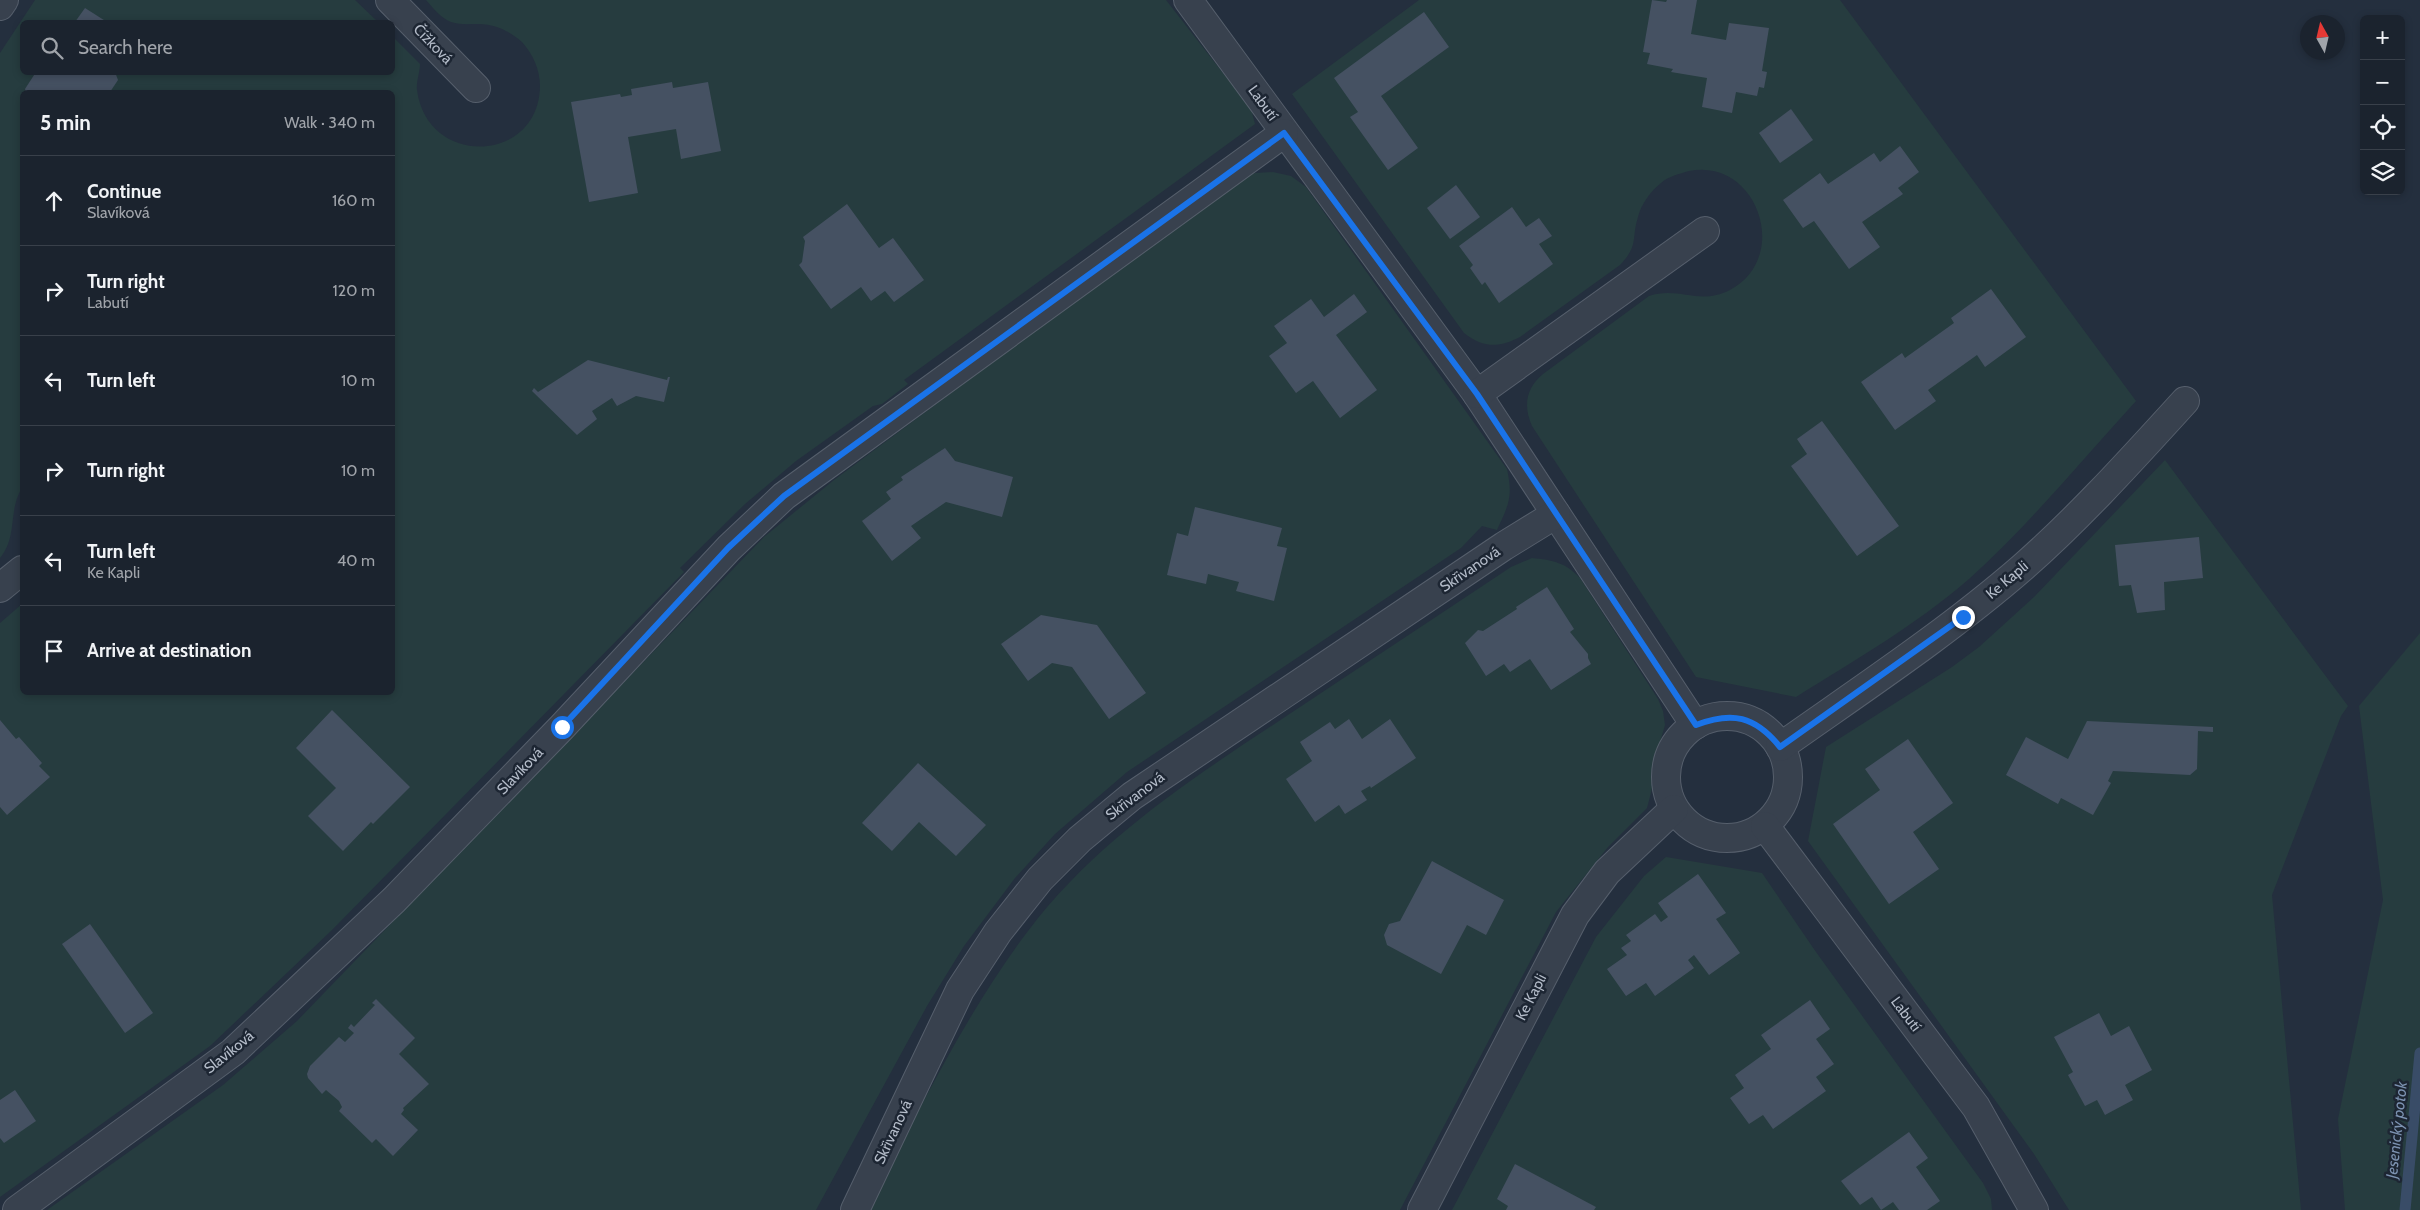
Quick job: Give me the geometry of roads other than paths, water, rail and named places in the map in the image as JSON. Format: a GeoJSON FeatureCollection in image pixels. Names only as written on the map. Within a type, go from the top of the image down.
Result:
{"type":"FeatureCollection","features":[{"type":"Feature","properties":{"kind":"street"},"geometry":{"type":"LineString","coordinates":[[0,6],[4,0]]}},
{"type":"Feature","properties":{"kind":"street","name":"Čížková"},"geometry":{"type":"LineString","coordinates":[[390,0],[476,88]]}},
{"type":"Feature","properties":{"kind":"street","name":"Labutí"},"geometry":{"type":"LineString","coordinates":[[1188,0],[1477,394],[1696,725]]}},
{"type":"Feature","properties":{"kind":"street","name":"Slavíková"},"geometry":{"type":"LineString","coordinates":[[17,1210],[233,1052],[394,900],[562,727],[728,548],[784,496],[1284,133]]}},
{"type":"Feature","properties":{"kind":"street"},"geometry":{"type":"LineString","coordinates":[[1477,394],[1705,231]]}},
{"type":"Feature","properties":{"kind":"street","name":"Ke Kapli"},"geometry":{"type":"LineString","coordinates":[[1780,747],[1963,617],[2024,566],[2114,479],[2185,401]]}},
{"type":"Feature","properties":{"kind":"street","name":"Skřivanová"},"geometry":{"type":"LineString","coordinates":[[856,1210],[960,990],[998,932],[1040,879],[1080,839],[1132,796],[1504,546],[1556,514]]}},
{"type":"Feature","properties":{"kind":"street"},"geometry":{"type":"LineString","coordinates":[[0,588],[20,572]]}},
{"type":"Feature","properties":{"kind":"street"},"geometry":{"type":"LineString","coordinates":[[1733,716],[1751,722],[1768,732],[1780,747],[1787,763],[1787,789],[1777,813],[1765,826],[1747,836],[1726,838],[1706,835],[1688,824],[1674,809],[1667,791],[1666,772],[1671,754],[1681,737],[1696,725],[1713,718],[1733,716]]}},
{"type":"Feature","properties":{"kind":"street","name":"Ke Kapli"},"geometry":{"type":"LineString","coordinates":[[1422,1210],[1575,915],[1608,872],[1674,809]]}},
{"type":"Feature","properties":{"kind":"street","name":"Labutí"},"geometry":{"type":"LineString","coordinates":[[1765,826],[1976,1107],[2034,1210]]}},
{"type":"Feature","properties":{"kind":"waterway","name":"Jesenický potok"},"geometry":{"type":"LineString","coordinates":[[2405,1210],[2420,1053]]}}]}
